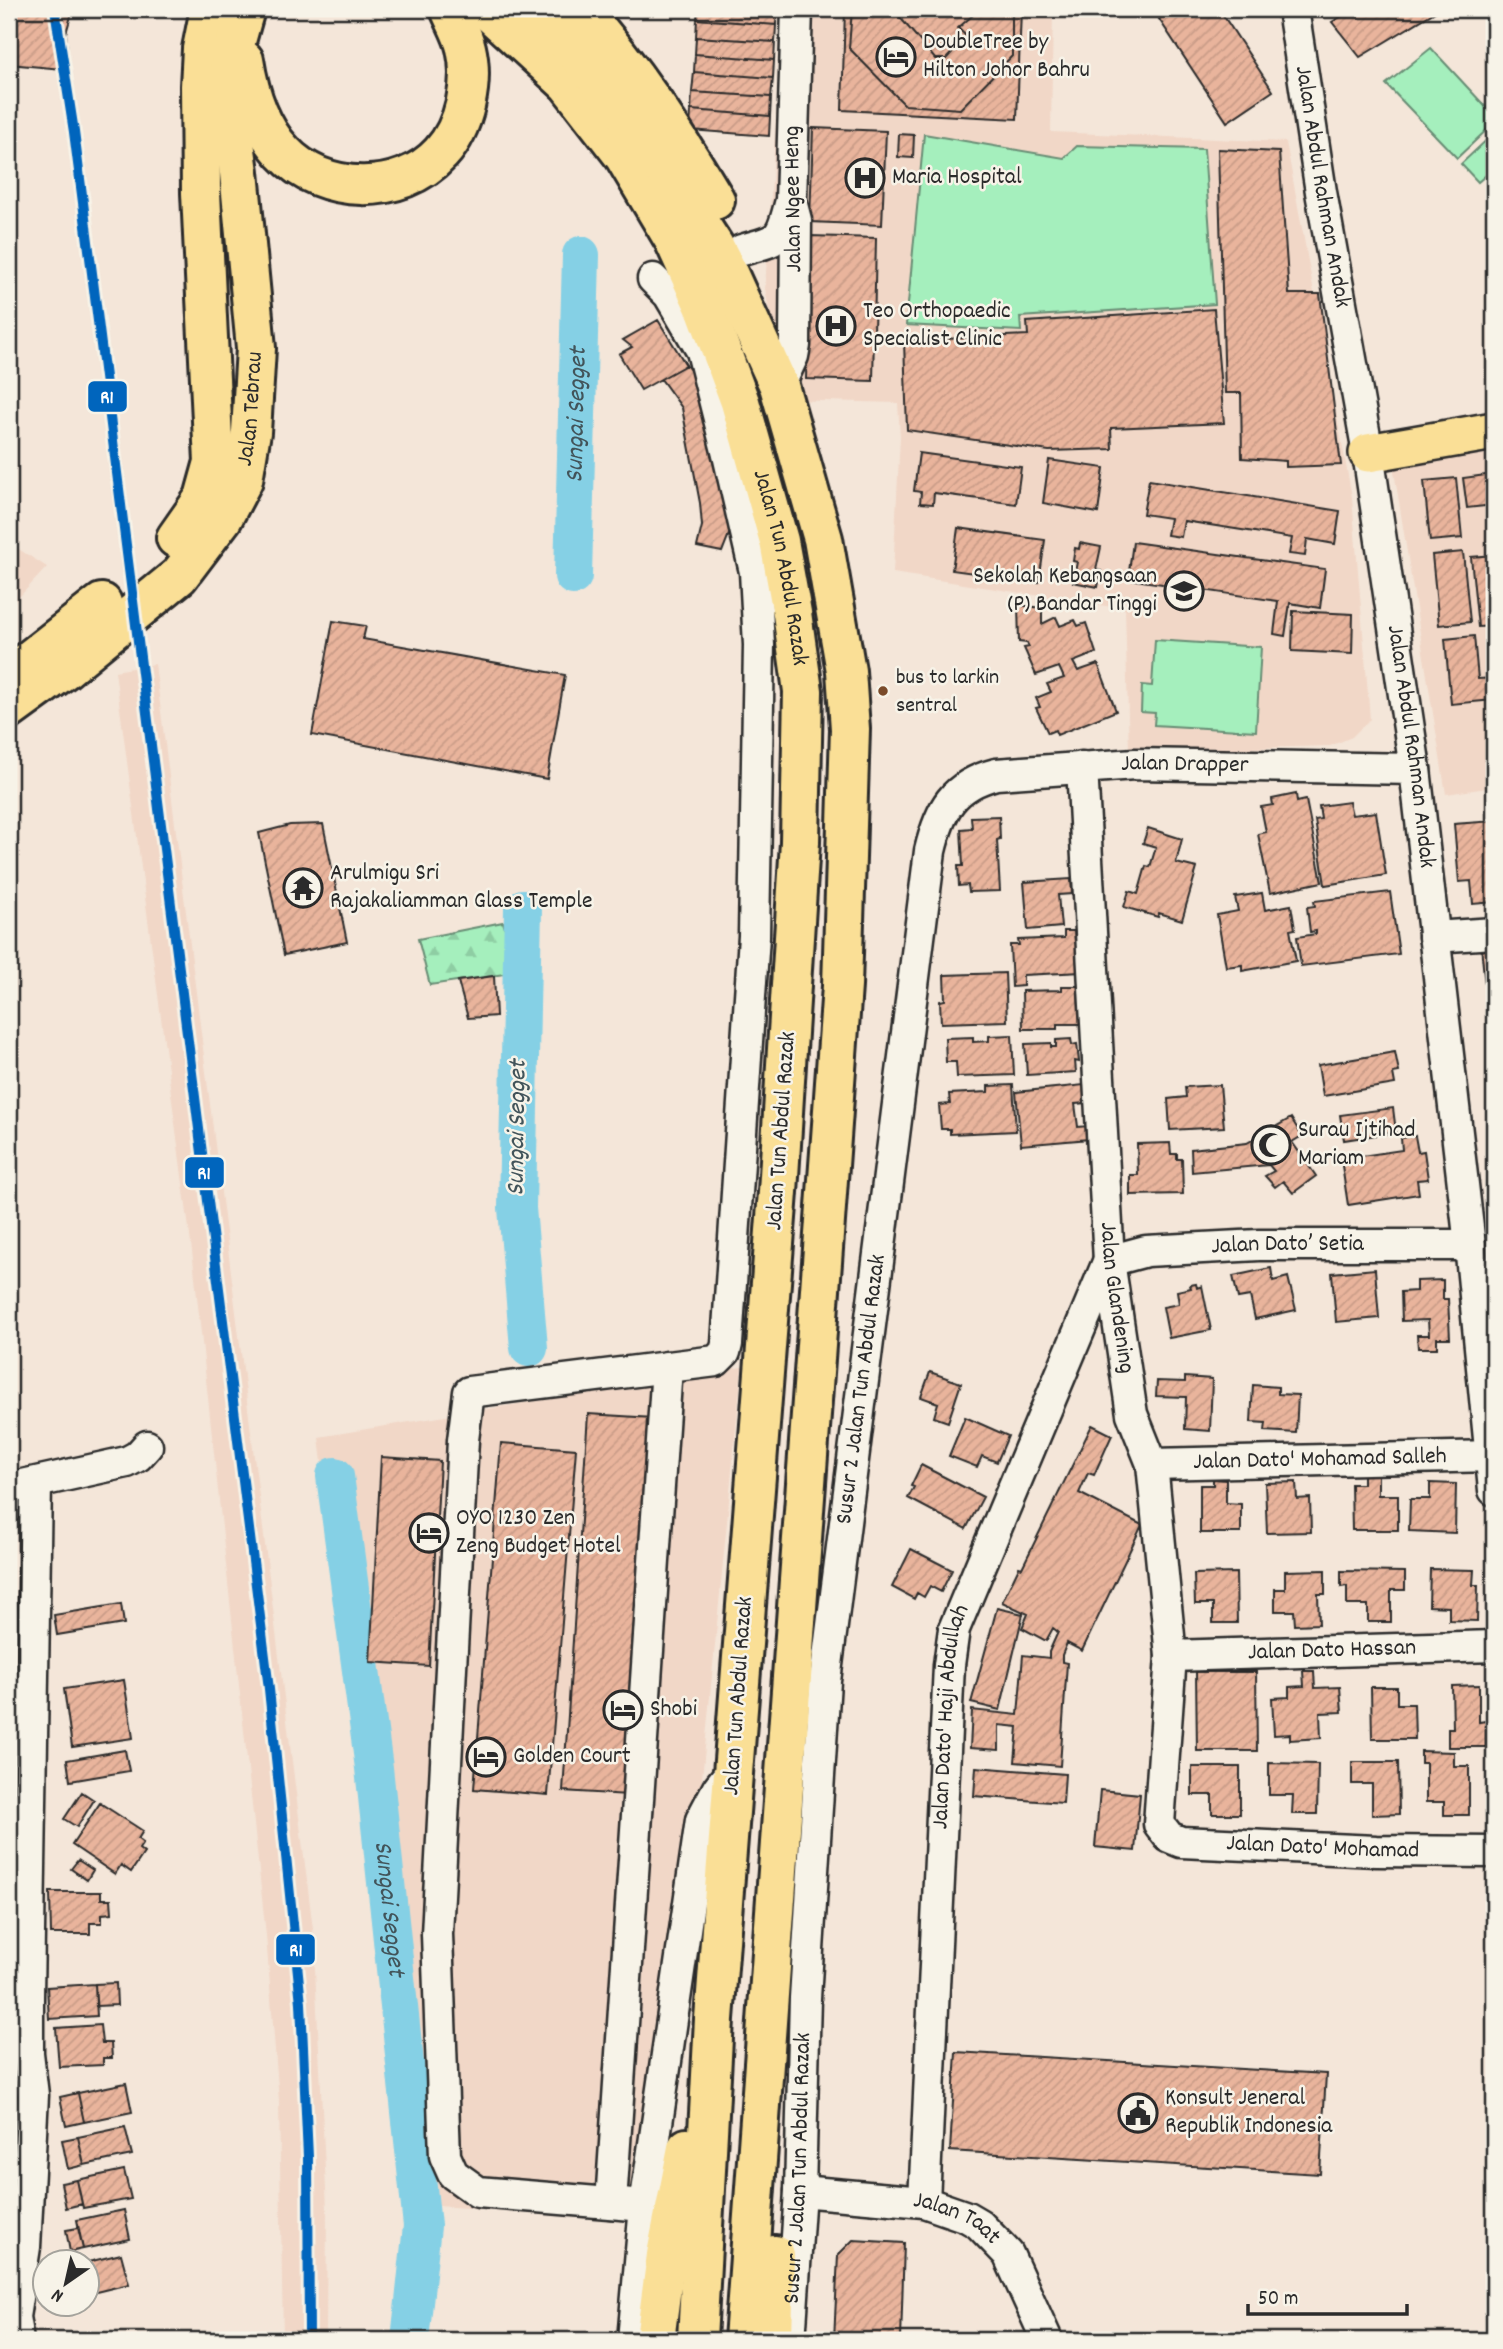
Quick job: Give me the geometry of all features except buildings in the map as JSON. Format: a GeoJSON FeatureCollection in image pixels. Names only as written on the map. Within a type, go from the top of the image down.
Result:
{"type":"FeatureCollection","features":[{"type":"Feature","properties":{"kind":"highway"},"geometry":{"type":"LineString","coordinates":[[231,16],[259,117],[283,153],[316,176],[347,185],[381,185],[414,174],[441,153],[461,120],[469,85],[466,47],[450,9]]}},
{"type":"Feature","properties":{"kind":"highway","name":"Jalan Tun Abdul Razak"},"geometry":{"type":"LineString","coordinates":[[486,9],[568,84],[624,156],[674,240],[706,310],[736,388],[779,541],[803,691],[800,842],[794,945],[778,1192],[714,2019],[697,2340]]}},
{"type":"Feature","properties":{"kind":"highway","name":"Jalan Tun Abdul Razak"},"geometry":{"type":"LineString","coordinates":[[538,9],[593,72],[644,138],[715,246],[779,386],[823,540],[846,671],[850,729],[841,999],[744,2340]]}},
{"type":"Feature","properties":{"kind":"highway"},"geometry":{"type":"LineString","coordinates":[[580,9],[608,40],[653,100],[742,250],[753,272],[767,321],[779,386]]}},
{"type":"Feature","properties":{"kind":"highway","name":"Jalan Tebrau"},"geometry":{"type":"LineString","coordinates":[[169,567],[185,528],[204,498],[214,462],[201,193],[200,86],[202,49],[231,16]]}},
{"type":"Feature","properties":{"kind":"highway","name":"Jalan Tebrau"},"geometry":{"type":"LineString","coordinates":[[9,710],[79,638],[169,567],[223,518],[243,480],[251,432],[256,348],[239,172],[227,84],[231,59],[231,16]]}},
{"type":"Feature","properties":{"kind":"highway","name":"Jalan Tebrau"},"geometry":{"type":"LineString","coordinates":[[9,676],[79,638]]}},
{"type":"Feature","properties":{"kind":"highway"},"geometry":{"type":"LineString","coordinates":[[772,1953],[794,1997],[773,2340]]}},
{"type":"Feature","properties":{"kind":"highway"},"geometry":{"type":"LineString","coordinates":[[655,2340],[666,2255],[714,2019]]}},
{"type":"Feature","properties":{"kind":"main road"},"geometry":{"type":"LineString","coordinates":[[1368,453],[1494,431]]}},
{"type":"Feature","properties":{"kind":"street","name":"Jalan Ngee Heng"},"geometry":{"type":"LineString","coordinates":[[779,386],[793,356],[795,345],[796,220],[790,201],[797,9]]}},
{"type":"Feature","properties":{"kind":"street","name":"Jalan Abdul Rahman Andak"},"geometry":{"type":"LineString","coordinates":[[1293,9],[1321,192],[1368,453],[1415,769],[1470,1245],[1487,1329],[1494,1490]]}},
{"type":"Feature","properties":{"kind":"street"},"geometry":{"type":"LineString","coordinates":[[742,250],[780,236],[790,201]]}},
{"type":"Feature","properties":{"kind":"street"},"geometry":{"type":"LineString","coordinates":[[645,2206],[478,2192],[453,2175],[445,2156],[437,1934],[463,1440],[469,1392],[716,1362],[725,1352],[727,1344],[754,944],[760,645],[755,572],[702,351],[669,295],[653,279]]}},
{"type":"Feature","properties":{"kind":"street","name":"Jalan Drapper"},"geometry":{"type":"LineString","coordinates":[[960,790],[976,780],[996,775],[1135,764],[1415,769]]}},
{"type":"Feature","properties":{"kind":"street","name":"Jalan Glandening"},"geometry":{"type":"LineString","coordinates":[[1082,767],[1109,1261],[1132,1414],[1152,1464],[1171,1656],[1159,1824]]}},
{"type":"Feature","properties":{"kind":"street","name":"Susur 2 Jalan Tun Abdul Razak"},"geometry":{"type":"LineString","coordinates":[[790,2340],[800,2190],[794,1997],[825,1681],[930,851],[936,826],[945,808],[960,790]]}},
{"type":"Feature","properties":{"kind":"street"},"geometry":{"type":"LineString","coordinates":[[755,865],[800,842]]}},
{"type":"Feature","properties":{"kind":"street"},"geometry":{"type":"LineString","coordinates":[[1434,937],[1494,933]]}},
{"type":"Feature","properties":{"kind":"street"},"geometry":{"type":"LineString","coordinates":[[754,944],[794,945]]}},
{"type":"Feature","properties":{"kind":"street","name":"Jalan Dato’ Setia"},"geometry":{"type":"LineString","coordinates":[[1109,1261],[1146,1251],[1259,1245],[1470,1245]]}},
{"type":"Feature","properties":{"kind":"street","name":"Jalan Dato' Haji Abdullah"},"geometry":{"type":"LineString","coordinates":[[924,2202],[949,1665],[954,1629],[1109,1261]]}},
{"type":"Feature","properties":{"kind":"street"},"geometry":{"type":"LineString","coordinates":[[611,2203],[667,1367]]}},
{"type":"Feature","properties":{"kind":"street"},"geometry":{"type":"LineString","coordinates":[[14,2325],[25,2247],[21,2098],[28,2053],[22,1485],[127,1462],[138,1456],[147,1446]]}},
{"type":"Feature","properties":{"kind":"street","name":"Jalan Dato' Mohamad Salleh"},"geometry":{"type":"LineString","coordinates":[[1152,1464],[1492,1456]]}},
{"type":"Feature","properties":{"kind":"street","name":"Jalan Dato Hassan"},"geometry":{"type":"LineString","coordinates":[[1171,1656],[1494,1646]]}},
{"type":"Feature","properties":{"kind":"street"},"geometry":{"type":"LineString","coordinates":[[633,2340],[645,2206],[701,1820],[718,1788],[734,1768]]}},
{"type":"Feature","properties":{"kind":"street","name":"Jalan Dato' Mohamad"},"geometry":{"type":"LineString","coordinates":[[1159,1824],[1169,1837],[1181,1842],[1376,1851],[1494,1852]]}},
{"type":"Feature","properties":{"kind":"street"},"geometry":{"type":"LineString","coordinates":[[615,2150],[653,2155]]}},
{"type":"Feature","properties":{"kind":"street","name":"Jalan Taat"},"geometry":{"type":"LineString","coordinates":[[800,2190],[924,2202],[967,2217],[989,2232],[1008,2254],[1047,2340]]}},
{"type":"Feature","properties":{"kind":"shaded area"},"geometry":{"type":"Polygon","coordinates":[[[783,9],[1053,9],[1051,132],[1286,142],[1352,497],[1370,719],[1352,737],[1330,746],[1129,751],[1125,609],[893,573],[900,437],[898,403],[787,400],[765,289],[783,9]]]}},
{"type":"Feature","properties":{"kind":"shaded area"},"geometry":{"type":"Polygon","coordinates":[[[1494,449],[1494,787],[1446,794],[1393,465],[1494,449]]]}},
{"type":"Feature","properties":{"kind":"shaded area"},"geometry":{"type":"Polygon","coordinates":[[[9,543],[47,567],[9,608],[9,543]]]}},
{"type":"Feature","properties":{"kind":"shaded area"},"geometry":{"type":"Polygon","coordinates":[[[155,664],[313,1929],[327,2209],[326,2340],[283,2340],[279,2101],[266,1935],[193,1259],[115,671],[155,664]]]}},
{"type":"Feature","properties":{"kind":"shaded area"},"geometry":{"type":"Polygon","coordinates":[[[742,1367],[659,2221],[409,2204],[319,1437],[742,1367]]]}},
{"type":"Feature","properties":{"kind":"green space"},"geometry":{"type":"Polygon","coordinates":[[[1431,48],[1494,116],[1494,123],[1457,158],[1386,84],[1431,48]]]}},
{"type":"Feature","properties":{"kind":"green space"},"geometry":{"type":"Polygon","coordinates":[[[1494,133],[1494,168],[1478,182],[1461,164],[1494,133]]]}},
{"type":"Feature","properties":{"kind":"green space"},"geometry":{"type":"Polygon","coordinates":[[[924,134],[1064,158],[1077,146],[1204,149],[1215,304],[1020,317],[1021,331],[906,325],[924,134]]]}},
{"type":"Feature","properties":{"kind":"green space"},"geometry":{"type":"Polygon","coordinates":[[[1155,640],[1261,647],[1256,731],[1154,725],[1155,713],[1141,712],[1142,685],[1152,686],[1155,640]]]}},
{"type":"Feature","properties":{"kind":"green space"},"geometry":{"type":"Polygon","coordinates":[[[503,922],[518,972],[430,985],[418,939],[503,922]]]}},
{"type":"Feature","properties":{"kind":"waterway","name":"Sungai Segget"},"geometry":{"type":"LineString","coordinates":[[573,576],[581,255]]}},
{"type":"Feature","properties":{"kind":"waterway","name":"Sungai Segget"},"geometry":{"type":"LineString","coordinates":[[523,908],[517,1208],[529,1348]]}},
{"type":"Feature","properties":{"kind":"waterway","name":"Sungai Segget"},"geometry":{"type":"LineString","coordinates":[[335,1476],[374,1768],[422,2226],[410,2340]]}},
{"type":"Feature","properties":{"kind":"transit line","name":"R1"},"geometry":{"type":"LineString","coordinates":[[55,9],[93,281],[269,1689],[301,2003],[308,2157],[309,2340]]}},
{"type":"Feature","properties":{"kind":"place","name":"DoubleTree by Hilton Johor Bahru"},"geometry":{"type":"Point","coordinates":[896,57]}},
{"type":"Feature","properties":{"kind":"place","name":"Maria Hospital"},"geometry":{"type":"Point","coordinates":[865,178]}},
{"type":"Feature","properties":{"kind":"place","name":"Teo Orthopaedic Specialist Clinic"},"geometry":{"type":"Point","coordinates":[836,326]}},
{"type":"Feature","properties":{"kind":"place","name":"Sekolah Kebangsaan (P) Bandar Tinggi"},"geometry":{"type":"Point","coordinates":[1184,591]}},
{"type":"Feature","properties":{"kind":"place","name":"bus to larkin sentral"},"geometry":{"type":"Point","coordinates":[883,691]}},
{"type":"Feature","properties":{"kind":"place","name":"Arulmigu Sri Rajakaliamman Glass Temple"},"geometry":{"type":"Point","coordinates":[303,888]}},
{"type":"Feature","properties":{"kind":"place","name":"Surau Ijtihad Mariam"},"geometry":{"type":"Point","coordinates":[1271,1145]}},
{"type":"Feature","properties":{"kind":"place","name":"OYO 1230 Zen Zeng Budget Hotel"},"geometry":{"type":"Point","coordinates":[429,1533]}},
{"type":"Feature","properties":{"kind":"place","name":"Shobi"},"geometry":{"type":"Point","coordinates":[623,1710]}},
{"type":"Feature","properties":{"kind":"place","name":"Golden Court"},"geometry":{"type":"Point","coordinates":[486,1757]}},
{"type":"Feature","properties":{"kind":"place","name":"Konsult Jeneral Republik Indonesia"},"geometry":{"type":"Point","coordinates":[1138,2113]}}]}
